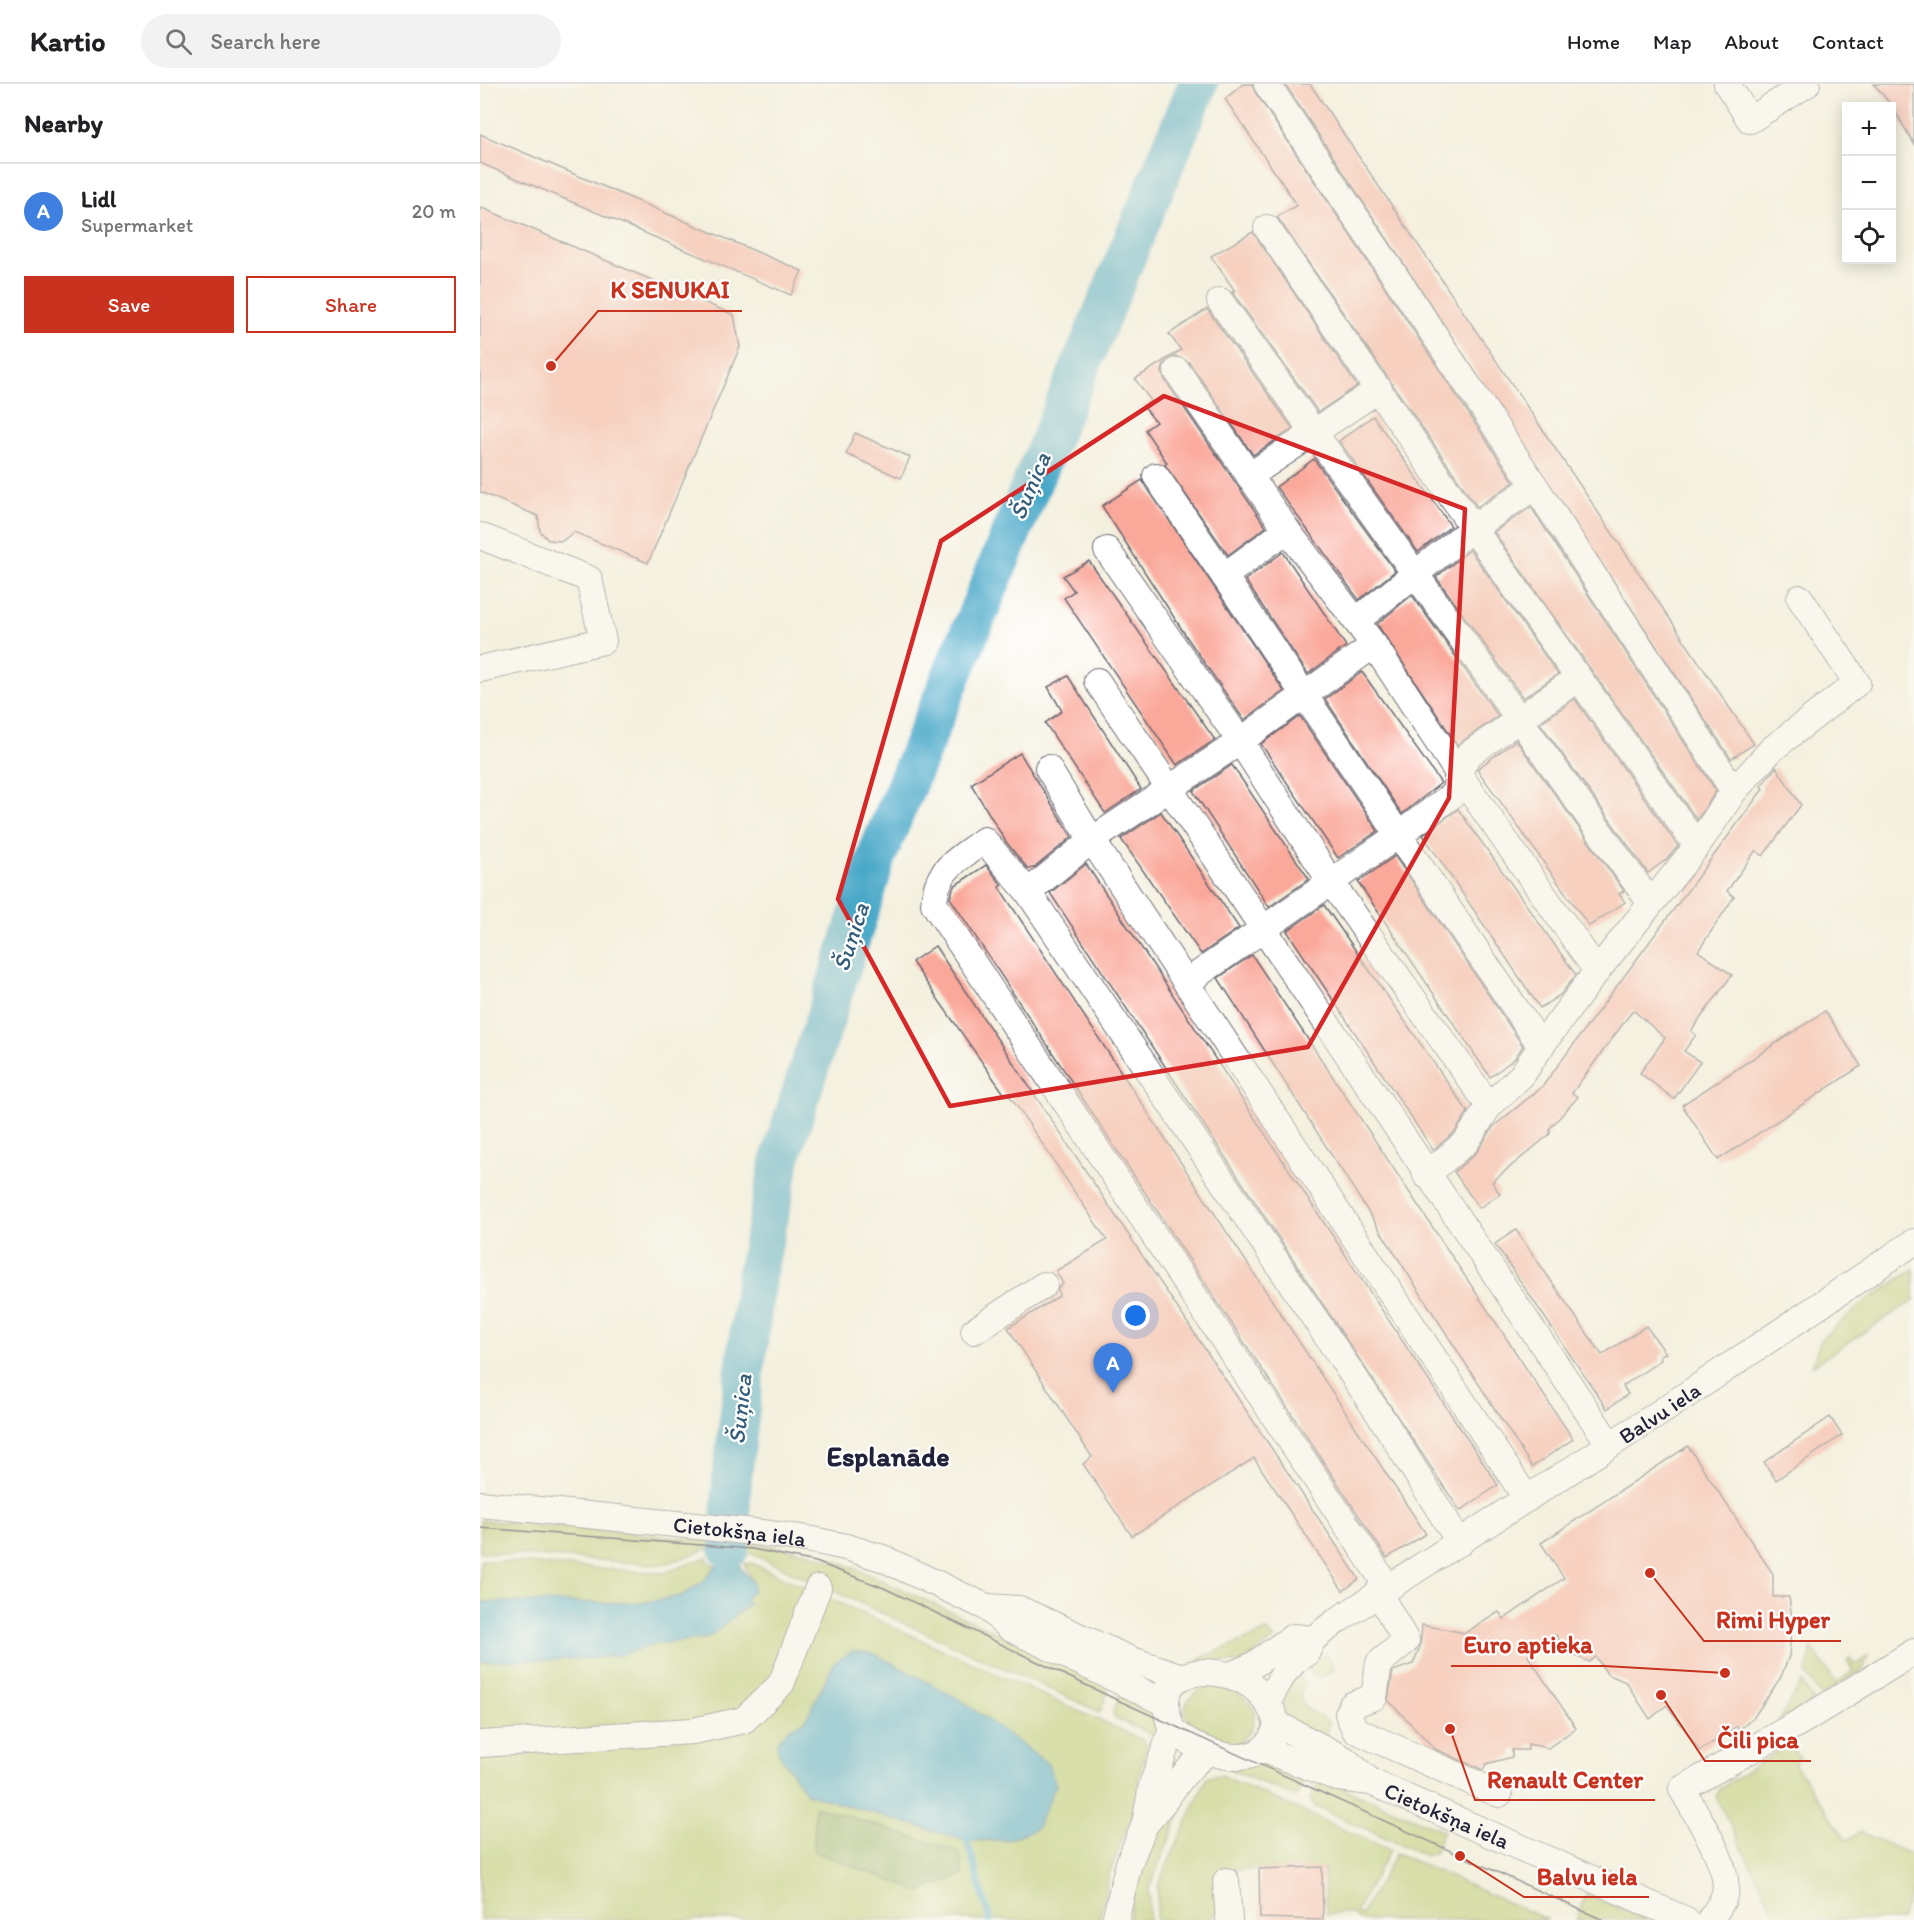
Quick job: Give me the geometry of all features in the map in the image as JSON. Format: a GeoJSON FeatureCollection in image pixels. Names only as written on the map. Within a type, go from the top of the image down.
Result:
{"type":"FeatureCollection","features":[{"type":"Feature","properties":{"kind":"street"},"geometry":{"type":"LineString","coordinates":[[1267,84],[1535,486],[1734,791]]}},
{"type":"Feature","properties":{"kind":"street"},"geometry":{"type":"LineString","coordinates":[[1727,84],[1750,120],[1807,84]]}},
{"type":"Feature","properties":{"kind":"street"},"geometry":{"type":"LineString","coordinates":[[1267,228],[1473,528],[1696,846]]}},
{"type":"Feature","properties":{"kind":"street"},"geometry":{"type":"LineString","coordinates":[[1220,301],[1650,903]]}},
{"type":"Feature","properties":{"kind":"street"},"geometry":{"type":"LineString","coordinates":[[1177,371],[1287,530],[1374,645],[1458,773],[1598,971]]}},
{"type":"Feature","properties":{"kind":"street"},"geometry":{"type":"LineString","coordinates":[[1250,476],[1379,389]]}},
{"type":"Feature","properties":{"kind":"street"},"geometry":{"type":"LineString","coordinates":[[1155,476],[1305,693],[1541,1046]]}},
{"type":"Feature","properties":{"kind":"street"},"geometry":{"type":"LineString","coordinates":[[1356,621],[1416,576],[1473,528],[1535,486]]}},
{"type":"Feature","properties":{"kind":"street"},"geometry":{"type":"LineString","coordinates":[[1224,576],[1287,530]]}},
{"type":"Feature","properties":{"kind":"street"},"geometry":{"type":"LineString","coordinates":[[480,536],[589,579],[603,641],[480,669]]}},
{"type":"Feature","properties":{"kind":"street"},"geometry":{"type":"LineString","coordinates":[[1107,550],[1240,741],[1331,882],[1489,1106]]}},
{"type":"Feature","properties":{"kind":"street"},"geometry":{"type":"LineString","coordinates":[[1426,1175],[1466,1142],[1489,1106],[1522,1075],[1541,1046],[1696,846],[1734,791],[1772,749],[1857,683],[1800,598]]}},
{"type":"Feature","properties":{"kind":"street"},"geometry":{"type":"LineString","coordinates":[[1028,892],[1092,840],[1240,741],[1374,645]]}},
{"type":"Feature","properties":{"kind":"street"},"geometry":{"type":"LineString","coordinates":[[1187,982],[1400,834],[1455,793],[1458,773],[1468,755],[1578,678]]}},
{"type":"Feature","properties":{"kind":"street"},"geometry":{"type":"LineString","coordinates":[[1097,681],[1426,1175],[1610,1445]]}},
{"type":"Feature","properties":{"kind":"street"},"geometry":{"type":"LineString","coordinates":[[1048,768],[1092,840],[1373,1269],[1527,1499]]}},
{"type":"Feature","properties":{"kind":"street"},"geometry":{"type":"LineString","coordinates":[[1460,1543],[1383,1420],[1028,892],[984,840],[942,873],[935,888],[934,904],[1383,1589],[1406,1641],[1379,1663],[1374,1697],[1352,1704],[1348,1713],[1355,1730],[1499,1794]]}},
{"type":"Feature","properties":{"kind":"street","name":"Balvu iela"},"geometry":{"type":"LineString","coordinates":[[1273,1712],[1284,1673],[1296,1660],[1306,1654],[1313,1639],[1383,1589],[1460,1543],[1610,1445],[1914,1242]]}},
{"type":"Feature","properties":{"kind":"street"},"geometry":{"type":"LineString","coordinates":[[974,1331],[1044,1285]]}},
{"type":"Feature","properties":{"kind":"street","name":"Cietokšņa iela"},"geometry":{"type":"LineString","coordinates":[[480,1504],[807,1539],[882,1558],[986,1607],[1010,1628],[1165,1703]]}},
{"type":"Feature","properties":{"kind":"street"},"geometry":{"type":"LineString","coordinates":[[480,1744],[693,1731],[744,1719],[781,1684],[818,1588]]}},
{"type":"Feature","properties":{"kind":"street","name":"Cietokšņa iela"},"geometry":{"type":"LineString","coordinates":[[986,1607],[1019,1609],[1129,1659],[1179,1676]]}},
{"type":"Feature","properties":{"kind":"street","name":"Balvu iela"},"geometry":{"type":"LineString","coordinates":[[1230,1675],[1252,1666],[1293,1637],[1313,1639]]}},
{"type":"Feature","properties":{"kind":"street"},"geometry":{"type":"LineString","coordinates":[[1710,1920],[1725,1895],[1725,1877],[1719,1858],[1682,1789],[1802,1721],[1914,1652]]}},
{"type":"Feature","properties":{"kind":"street"},"geometry":{"type":"LineString","coordinates":[[1115,1920],[1129,1863],[1144,1824],[1149,1792],[1172,1730],[1165,1703],[1171,1684],[1179,1676],[1205,1672],[1230,1675],[1252,1685],[1273,1712],[1272,1741],[1265,1750],[1255,1755],[1241,1756],[1209,1752],[1184,1740],[1172,1730]]}},
{"type":"Feature","properties":{"kind":"street","name":"Cietokšņa iela"},"geometry":{"type":"LineString","coordinates":[[1273,1712],[1344,1759],[1371,1782]]}},
{"type":"Feature","properties":{"kind":"street","name":"Cietokšņa iela"},"geometry":{"type":"LineString","coordinates":[[1265,1750],[1338,1778],[1371,1782],[1686,1920]]}},
{"type":"Feature","properties":{"kind":"street"},"geometry":{"type":"LineString","coordinates":[[1144,1824],[1162,1806],[1180,1776],[1209,1752]]}},
{"type":"Feature","properties":{"kind":"street"},"geometry":{"type":"LineString","coordinates":[[1226,1881],[1229,1920]]}},
{"type":"Feature","properties":{"kind":"highlighted area"},"geometry":{"type":"Polygon","coordinates":[[[1164,396],[1465,509],[1449,798],[1308,1047],[950,1106],[838,899],[941,541],[1164,396]]]}},
{"type":"Feature","properties":{"kind":"green space"},"geometry":{"type":"Polygon","coordinates":[[[1914,1269],[1914,1300],[1812,1366],[1821,1339],[1864,1302],[1914,1269]]]}},
{"type":"Feature","properties":{"kind":"green space"},"geometry":{"type":"Polygon","coordinates":[[[480,1520],[753,1544],[806,1552],[845,1564],[1111,1684],[1100,1712],[752,1554],[707,1549],[663,1565],[480,1552],[480,1520]]]}},
{"type":"Feature","properties":{"kind":"green space"},"geometry":{"type":"Polygon","coordinates":[[[707,1557],[707,1561],[716,1566],[704,1581],[681,1596],[641,1603],[480,1602],[480,1560],[664,1573],[707,1557]]]}},
{"type":"Feature","properties":{"kind":"green space"},"geometry":{"type":"Polygon","coordinates":[[[751,1563],[1143,1740],[1147,1746],[1137,1784],[1143,1787],[1109,1875],[1099,1920],[480,1920],[480,1661],[583,1659],[620,1655],[656,1644],[708,1638],[745,1600],[753,1582],[744,1564],[751,1563]],[[805,1721],[787,1730],[806,1793],[967,1841],[1007,1840],[805,1721]]]}},
{"type":"Feature","properties":{"kind":"green space"},"geometry":{"type":"Polygon","coordinates":[[[1267,1631],[1275,1639],[1241,1663],[1196,1660],[1267,1631]]]}},
{"type":"Feature","properties":{"kind":"green space"},"geometry":{"type":"Polygon","coordinates":[[[1812,1648],[1836,1683],[1853,1671],[1847,1661],[1850,1658],[1855,1665],[1868,1656],[1863,1670],[1821,1696],[1806,1674],[1812,1648]]]}},
{"type":"Feature","properties":{"kind":"green space"},"geometry":{"type":"Polygon","coordinates":[[[1326,1654],[1335,1669],[1320,1679],[1314,1676],[1306,1665],[1326,1654]]]}},
{"type":"Feature","properties":{"kind":"green space"},"geometry":{"type":"Polygon","coordinates":[[[1297,1671],[1304,1683],[1300,1695],[1304,1706],[1329,1723],[1324,1741],[1295,1724],[1285,1711],[1284,1692],[1297,1671]]]}},
{"type":"Feature","properties":{"kind":"green space"},"geometry":{"type":"Polygon","coordinates":[[[1802,1682],[1814,1701],[1778,1722],[1802,1682]]]}},
{"type":"Feature","properties":{"kind":"green space"},"geometry":{"type":"Polygon","coordinates":[[[1211,1686],[1236,1693],[1255,1711],[1252,1729],[1238,1744],[1226,1743],[1206,1735],[1194,1727],[1186,1717],[1186,1705],[1189,1699],[1199,1690],[1211,1686]]]}},
{"type":"Feature","properties":{"kind":"green space"},"geometry":{"type":"Polygon","coordinates":[[[1122,1690],[1159,1712],[1159,1738],[1115,1718],[1113,1712],[1122,1690]]]}},
{"type":"Feature","properties":{"kind":"green space"},"geometry":{"type":"Polygon","coordinates":[[[1786,1746],[1792,1747],[1800,1758],[1794,1763],[1846,1840],[1861,1832],[1914,1856],[1914,1886],[1901,1920],[1778,1919],[1716,1797],[1720,1788],[1786,1746]]]}},
{"type":"Feature","properties":{"kind":"green space"},"geometry":{"type":"Polygon","coordinates":[[[1279,1761],[1308,1773],[1296,1797],[1222,1766],[1279,1761]]]}},
{"type":"Feature","properties":{"kind":"green space"},"geometry":{"type":"Polygon","coordinates":[[[1221,1775],[1390,1850],[1356,1912],[1361,1915],[1396,1853],[1548,1920],[1359,1920],[1351,1913],[1326,1914],[1324,1868],[1228,1870],[1220,1908],[1210,1920],[1156,1920],[1158,1885],[1207,1777],[1221,1775]]]}},
{"type":"Feature","properties":{"kind":"green space"},"geometry":{"type":"Polygon","coordinates":[[[1320,1778],[1444,1831],[1434,1853],[1426,1856],[1314,1806],[1310,1799],[1320,1778]]]}},
{"type":"Feature","properties":{"kind":"green space"},"geometry":{"type":"Polygon","coordinates":[[[1173,1799],[1184,1804],[1149,1889],[1149,1920],[1128,1920],[1136,1884],[1173,1799]]]}},
{"type":"Feature","properties":{"kind":"green space"},"geometry":{"type":"Polygon","coordinates":[[[815,1806],[959,1852],[963,1874],[920,1892],[814,1851],[815,1806]]]}},
{"type":"Feature","properties":{"kind":"green space"},"geometry":{"type":"Polygon","coordinates":[[[1586,1894],[1647,1920],[1576,1920],[1586,1894]]]}},
{"type":"Feature","properties":{"kind":"water"},"geometry":{"type":"Polygon","coordinates":[[[722,1495],[744,1495],[740,1567],[753,1582],[753,1591],[745,1599],[749,1604],[708,1638],[656,1644],[620,1655],[583,1659],[480,1661],[480,1602],[641,1603],[681,1596],[704,1581],[716,1566],[722,1495]]]}},
{"type":"Feature","properties":{"kind":"water"},"geometry":{"type":"Polygon","coordinates":[[[852,1651],[873,1653],[961,1700],[1048,1764],[1056,1785],[1036,1829],[1007,1840],[967,1841],[806,1793],[779,1754],[777,1742],[787,1730],[805,1721],[834,1663],[852,1651]]]}},
{"type":"Feature","properties":{"kind":"pier"},"geometry":{"type":"Polygon","coordinates":[[[718,1503],[746,1506],[744,1564],[713,1562],[718,1503]]]}},
{"type":"Feature","properties":{"kind":"building"},"geometry":{"type":"Polygon","coordinates":[[[1243,84],[1252,84],[1255,92],[1514,482],[1477,507],[1277,217],[1297,205],[1225,99],[1243,84]]]}},
{"type":"Feature","properties":{"kind":"building"},"geometry":{"type":"Polygon","coordinates":[[[1285,84],[1310,84],[1754,744],[1731,759],[1285,84]]]}},
{"type":"Feature","properties":{"kind":"building"},"geometry":{"type":"Polygon","coordinates":[[[1874,84],[1914,84],[1914,144],[1896,113],[1896,102],[1889,102],[1874,84]]]}},
{"type":"Feature","properties":{"kind":"building"},"geometry":{"type":"Polygon","coordinates":[[[480,134],[802,271],[791,295],[480,163],[480,134]]]}},
{"type":"Feature","properties":{"kind":"building"},"geometry":{"type":"Polygon","coordinates":[[[480,207],[734,315],[740,347],[648,563],[574,532],[562,541],[548,540],[540,531],[538,516],[480,492],[480,207]]]}},
{"type":"Feature","properties":{"kind":"building"},"geometry":{"type":"Polygon","coordinates":[[[1253,232],[1357,386],[1318,412],[1232,292],[1235,291],[1211,256],[1253,232]]]}},
{"type":"Feature","properties":{"kind":"building"},"geometry":{"type":"Polygon","coordinates":[[[1207,309],[1293,429],[1253,455],[1189,362],[1175,356],[1164,364],[1162,372],[1165,380],[1266,527],[1228,555],[1165,465],[1167,463],[1145,430],[1156,422],[1143,406],[1151,401],[1135,379],[1181,350],[1169,334],[1207,309]]]}},
{"type":"Feature","properties":{"kind":"building"},"geometry":{"type":"Polygon","coordinates":[[[1373,416],[1451,526],[1418,552],[1339,441],[1373,416]]]}},
{"type":"Feature","properties":{"kind":"building"},"geometry":{"type":"Polygon","coordinates":[[[855,433],[910,457],[901,478],[846,454],[855,433]]]}},
{"type":"Feature","properties":{"kind":"building"},"geometry":{"type":"Polygon","coordinates":[[[1314,459],[1395,571],[1359,600],[1276,487],[1314,459]]]}},
{"type":"Feature","properties":{"kind":"building"},"geometry":{"type":"Polygon","coordinates":[[[1142,480],[1284,691],[1244,720],[1188,639],[1102,506],[1142,480]]]}},
{"type":"Feature","properties":{"kind":"building"},"geometry":{"type":"Polygon","coordinates":[[[1531,507],[1716,791],[1697,820],[1494,532],[1531,507]]]}},
{"type":"Feature","properties":{"kind":"building"},"geometry":{"type":"Polygon","coordinates":[[[1470,550],[1558,674],[1523,698],[1436,577],[1470,550]]]}},
{"type":"Feature","properties":{"kind":"building"},"geometry":{"type":"Polygon","coordinates":[[[1283,552],[1346,646],[1308,674],[1245,580],[1283,552]]]}},
{"type":"Feature","properties":{"kind":"building"},"geometry":{"type":"Polygon","coordinates":[[[1089,561],[1215,740],[1177,765],[1064,598],[1074,591],[1063,576],[1089,561]]]}},
{"type":"Feature","properties":{"kind":"building"},"geometry":{"type":"Polygon","coordinates":[[[1412,595],[1498,716],[1457,745],[1377,624],[1412,595]]]}},
{"type":"Feature","properties":{"kind":"building"},"geometry":{"type":"Polygon","coordinates":[[[1362,672],[1441,783],[1402,814],[1325,699],[1362,672]]]}},
{"type":"Feature","properties":{"kind":"building"},"geometry":{"type":"Polygon","coordinates":[[[1068,676],[1141,789],[1105,813],[1045,723],[1062,711],[1048,687],[1068,676]]]}},
{"type":"Feature","properties":{"kind":"building"},"geometry":{"type":"Polygon","coordinates":[[[1575,699],[1678,846],[1667,859],[1648,873],[1540,723],[1575,699]]]}},
{"type":"Feature","properties":{"kind":"building"},"geometry":{"type":"Polygon","coordinates":[[[1300,716],[1378,831],[1338,858],[1261,744],[1300,716]]]}},
{"type":"Feature","properties":{"kind":"building"},"geometry":{"type":"Polygon","coordinates":[[[1516,740],[1624,891],[1619,894],[1625,902],[1589,926],[1477,769],[1516,740]]]}},
{"type":"Feature","properties":{"kind":"building"},"geometry":{"type":"Polygon","coordinates":[[[1020,753],[1072,837],[1034,868],[1028,869],[1006,842],[971,784],[1020,753]]]}},
{"type":"Feature","properties":{"kind":"building"},"geometry":{"type":"Polygon","coordinates":[[[1232,765],[1309,879],[1269,907],[1193,791],[1232,765]]]}},
{"type":"Feature","properties":{"kind":"building"},"geometry":{"type":"Polygon","coordinates":[[[1776,767],[1801,805],[1763,856],[1756,850],[1727,891],[1734,897],[1698,951],[1732,975],[1691,1031],[1696,1035],[1684,1051],[1700,1062],[1674,1099],[1640,1073],[1665,1038],[1633,1010],[1572,1093],[1578,1097],[1550,1128],[1550,1134],[1492,1182],[1500,1194],[1479,1208],[1454,1172],[1476,1153],[1494,1126],[1542,1087],[1763,789],[1761,786],[1776,767]]]}},
{"type":"Feature","properties":{"kind":"building"},"geometry":{"type":"Polygon","coordinates":[[[1458,809],[1576,975],[1560,995],[1540,1008],[1423,835],[1458,809]]]}},
{"type":"Feature","properties":{"kind":"building"},"geometry":{"type":"Polygon","coordinates":[[[1161,812],[1239,928],[1201,954],[1121,839],[1161,812]]]}},
{"type":"Feature","properties":{"kind":"building"},"geometry":{"type":"Polygon","coordinates":[[[1395,856],[1523,1046],[1514,1059],[1490,1077],[1358,882],[1395,856]]]}},
{"type":"Feature","properties":{"kind":"building"},"geometry":{"type":"Polygon","coordinates":[[[1086,864],[1498,1485],[1460,1511],[1050,893],[1086,864]]]}},
{"type":"Feature","properties":{"kind":"building"},"geometry":{"type":"Polygon","coordinates":[[[986,865],[1002,885],[999,887],[1426,1534],[1387,1558],[950,898],[954,886],[986,865]]]}},
{"type":"Feature","properties":{"kind":"building"},"geometry":{"type":"Polygon","coordinates":[[[1324,905],[1468,1112],[1455,1132],[1433,1150],[1287,931],[1324,905]]]}},
{"type":"Feature","properties":{"kind":"building"},"geometry":{"type":"Polygon","coordinates":[[[935,946],[1359,1579],[1343,1591],[1254,1458],[1132,1536],[1083,1464],[1092,1457],[1008,1328],[1059,1296],[1058,1288],[1063,1284],[1056,1271],[1107,1240],[1008,1093],[1005,1095],[912,962],[935,946]]]}},
{"type":"Feature","properties":{"kind":"building"},"geometry":{"type":"Polygon","coordinates":[[[1252,955],[1573,1439],[1532,1467],[1218,978],[1252,955]]]}},
{"type":"Feature","properties":{"kind":"building"},"geometry":{"type":"Polygon","coordinates":[[[1825,1011],[1861,1066],[1718,1160],[1682,1105],[1825,1011]]]}},
{"type":"Feature","properties":{"kind":"building"},"geometry":{"type":"Polygon","coordinates":[[[1516,1230],[1602,1355],[1646,1326],[1666,1353],[1660,1355],[1661,1360],[1623,1386],[1628,1394],[1607,1409],[1495,1244],[1516,1230]]]}},
{"type":"Feature","properties":{"kind":"building"},"geometry":{"type":"Polygon","coordinates":[[[1830,1417],[1842,1435],[1776,1480],[1764,1462],[1830,1417]]]}},
{"type":"Feature","properties":{"kind":"building"},"geometry":{"type":"Polygon","coordinates":[[[1688,1446],[1773,1574],[1773,1597],[1789,1597],[1792,1618],[1789,1656],[1781,1677],[1754,1717],[1739,1730],[1737,1726],[1700,1751],[1667,1705],[1650,1719],[1626,1682],[1607,1674],[1596,1657],[1589,1662],[1567,1651],[1556,1635],[1528,1656],[1576,1728],[1548,1748],[1528,1744],[1528,1750],[1512,1750],[1512,1757],[1486,1764],[1483,1770],[1435,1749],[1388,1700],[1393,1671],[1413,1664],[1420,1647],[1422,1625],[1465,1633],[1499,1612],[1504,1619],[1564,1578],[1541,1543],[1688,1446]]]}},
{"type":"Feature","properties":{"kind":"building"},"geometry":{"type":"Polygon","coordinates":[[[1322,1867],[1323,1920],[1260,1918],[1259,1869],[1322,1867]]]}},
{"type":"Feature","properties":{"kind":"waterway","name":"Šuņica"},"geometry":{"type":"LineString","coordinates":[[729,1549],[732,1477],[756,1277],[782,1153],[878,853],[1198,84]]}},
{"type":"Feature","properties":{"kind":"waterway"},"geometry":{"type":"LineString","coordinates":[[967,1841],[990,1920]]}},
{"type":"Feature","properties":{"kind":"tram line"},"geometry":{"type":"LineString","coordinates":[[480,1528],[752,1549],[816,1562],[884,1588],[1113,1698],[1603,1920]]}},
{"type":"Feature","properties":{"kind":"place","name":"K SENUKAI"},"geometry":{"type":"Point","coordinates":[551,366]}},
{"type":"Feature","properties":{"kind":"place","name":"Lidl"},"geometry":{"type":"Point","coordinates":[1113,1393]}},
{"type":"Feature","properties":{"kind":"place","name":"Rimi Hyper"},"geometry":{"type":"Point","coordinates":[1650,1573]}},
{"type":"Feature","properties":{"kind":"place","name":"Euro aptieka"},"geometry":{"type":"Point","coordinates":[1725,1673]}},
{"type":"Feature","properties":{"kind":"place","name":"Čili pica"},"geometry":{"type":"Point","coordinates":[1661,1695]}},
{"type":"Feature","properties":{"kind":"place","name":"Renault Center"},"geometry":{"type":"Point","coordinates":[1450,1729]}},
{"type":"Feature","properties":{"kind":"place","name":"Balvu iela"},"geometry":{"type":"Point","coordinates":[1460,1856]}},
{"type":"Feature","properties":{"kind":"district","name":"Esplanāde"},"geometry":{"type":"Point","coordinates":[888,1456]}}]}
